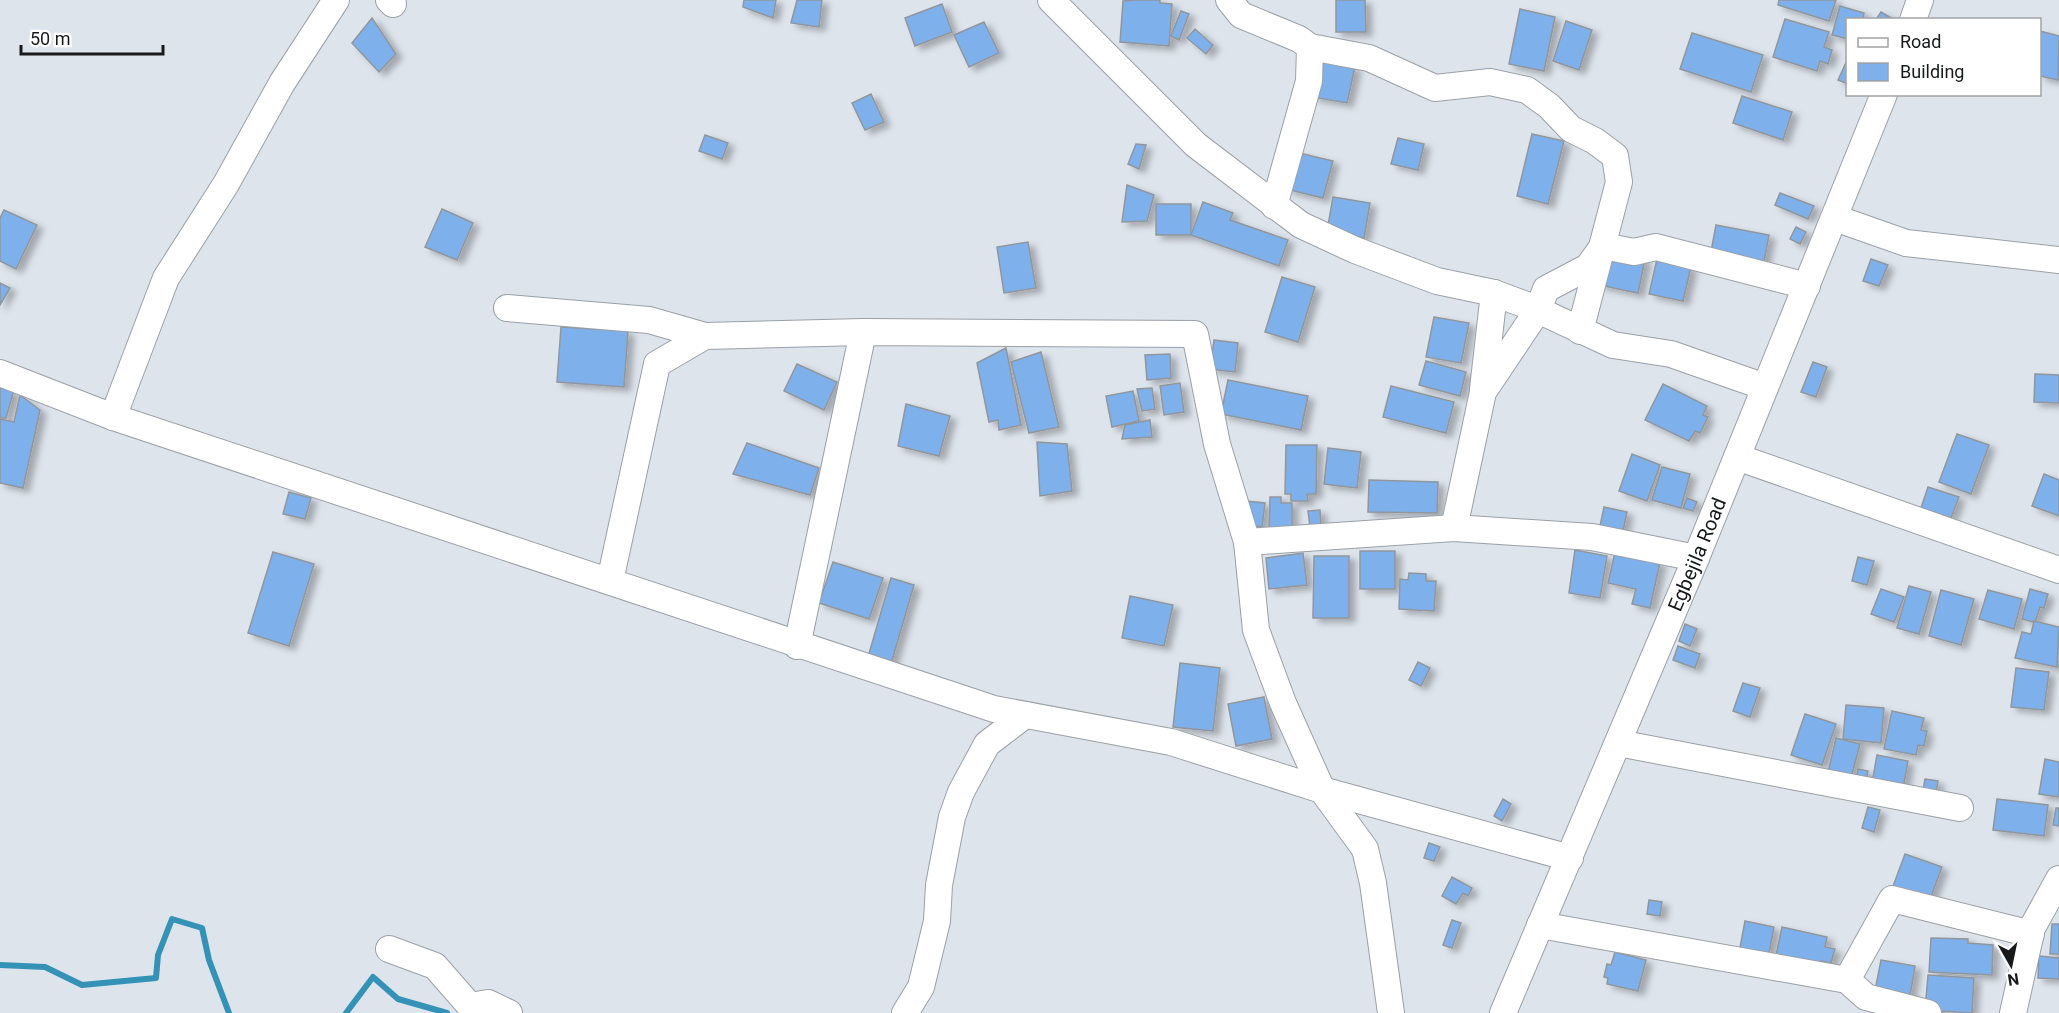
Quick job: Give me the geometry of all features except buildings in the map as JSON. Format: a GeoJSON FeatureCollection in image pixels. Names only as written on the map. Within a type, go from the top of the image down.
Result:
{"type":"FeatureCollection","features":[{"type":"Feature","properties":{"kind":"street"},"geometry":{"type":"LineString","coordinates":[[113,417],[166,278],[226,184],[282,83],[336,0]]}},
{"type":"Feature","properties":{"kind":"street"},"geometry":{"type":"LineString","coordinates":[[1051,0],[1196,145],[1301,225],[1355,250],[1444,284],[1494,293],[1538,310],[1613,345],[1671,354],[1765,387]]}},
{"type":"Feature","properties":{"kind":"street"},"geometry":{"type":"LineString","coordinates":[[1229,0],[1241,15],[1299,39],[1310,47],[1370,58],[1435,88],[1490,82],[1527,90],[1548,106],[1571,129],[1595,141],[1614,156],[1619,182],[1580,331]]}},
{"type":"Feature","properties":{"kind":"street"},"geometry":{"type":"LineString","coordinates":[[1914,18],[1920,0]]}},
{"type":"Feature","properties":{"kind":"street"},"geometry":{"type":"LineString","coordinates":[[1274,206],[1309,81],[1310,47]]}},
{"type":"Feature","properties":{"kind":"street","name":"Egbejila Road"},"geometry":{"type":"LineString","coordinates":[[1503,1013],[1696,558],[1883,96]]}},
{"type":"Feature","properties":{"kind":"street"},"geometry":{"type":"LineString","coordinates":[[1835,218],[1906,243],[2059,260]]}},
{"type":"Feature","properties":{"kind":"street"},"geometry":{"type":"LineString","coordinates":[[1603,246],[1634,252],[1656,247],[1807,286]]}},
{"type":"Feature","properties":{"kind":"street"},"geometry":{"type":"LineString","coordinates":[[1482,392],[1538,310],[1546,290],[1588,267],[1603,246]]}},
{"type":"Feature","properties":{"kind":"street"},"geometry":{"type":"LineString","coordinates":[[1454,528],[1482,392],[1494,293]]}},
{"type":"Feature","properties":{"kind":"street"},"geometry":{"type":"LineString","coordinates":[[507,308],[649,320],[705,336],[863,332],[1195,334],[1216,444],[1247,542],[1256,630],[1283,703],[1322,790],[1365,849],[1373,883],[1390,1013]]}},
{"type":"Feature","properties":{"kind":"street"},"geometry":{"type":"LineString","coordinates":[[610,581],[657,364],[649,320]]}},
{"type":"Feature","properties":{"kind":"street"},"geometry":{"type":"LineString","coordinates":[[797,646],[863,332]]}},
{"type":"Feature","properties":{"kind":"street"},"geometry":{"type":"LineString","coordinates":[[657,364],[705,336]]}},
{"type":"Feature","properties":{"kind":"street"},"geometry":{"type":"LineString","coordinates":[[0,373],[113,417],[965,700],[1025,715],[1171,742],[1322,790],[1570,858]]}},
{"type":"Feature","properties":{"kind":"street"},"geometry":{"type":"LineString","coordinates":[[1737,457],[2059,570]]}},
{"type":"Feature","properties":{"kind":"street"},"geometry":{"type":"LineString","coordinates":[[1247,542],[1454,528],[1592,537],[1696,558]]}},
{"type":"Feature","properties":{"kind":"street"},"geometry":{"type":"LineString","coordinates":[[965,700],[987,744]]}},
{"type":"Feature","properties":{"kind":"street"},"geometry":{"type":"LineString","coordinates":[[905,1013],[921,987],[937,921],[939,885],[952,817],[961,792],[987,744],[1025,715]]}},
{"type":"Feature","properties":{"kind":"street"},"geometry":{"type":"LineString","coordinates":[[1618,743],[1959,808]]}},
{"type":"Feature","properties":{"kind":"street"},"geometry":{"type":"LineString","coordinates":[[2013,1013],[2031,934],[2059,879]]}},
{"type":"Feature","properties":{"kind":"street"},"geometry":{"type":"LineString","coordinates":[[1847,980],[1892,899],[2031,934]]}},
{"type":"Feature","properties":{"kind":"street"},"geometry":{"type":"LineString","coordinates":[[1540,925],[1847,980],[1866,997],[1928,1013]]}},
{"type":"Feature","properties":{"kind":"street"},"geometry":{"type":"LineString","coordinates":[[389,948],[435,966],[470,1006],[488,1003],[509,1013]]}},
{"type":"Feature","properties":{"kind":"waterway"},"geometry":{"type":"LineString","coordinates":[[0,965],[45,967],[82,985],[156,978],[158,955],[172,919],[202,928],[209,960],[229,1013]]}},
{"type":"Feature","properties":{"kind":"waterway"},"geometry":{"type":"LineString","coordinates":[[346,1013],[373,977],[398,999],[447,1013]]}}]}
